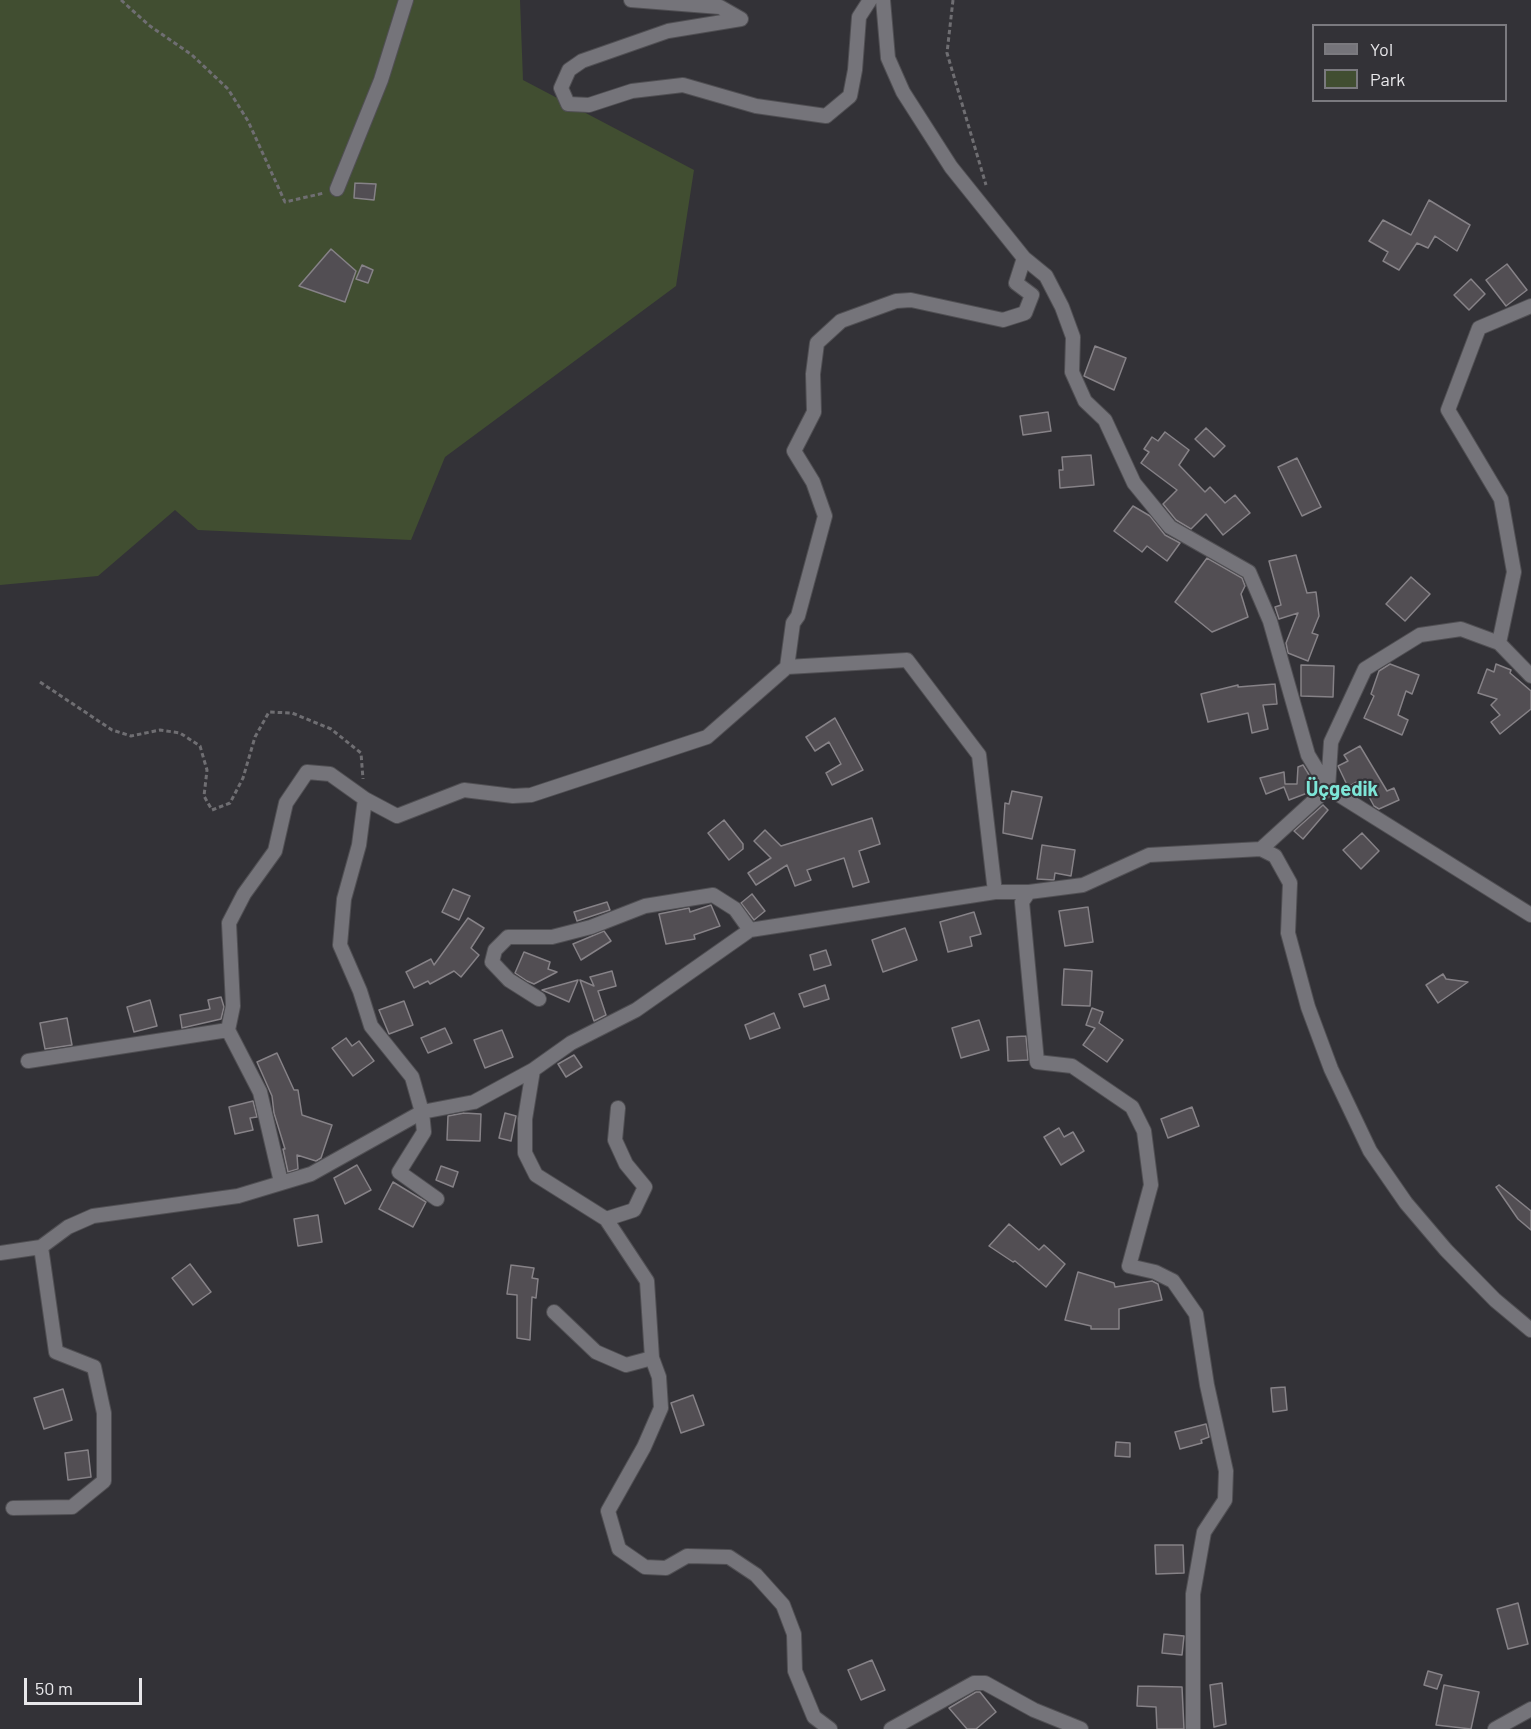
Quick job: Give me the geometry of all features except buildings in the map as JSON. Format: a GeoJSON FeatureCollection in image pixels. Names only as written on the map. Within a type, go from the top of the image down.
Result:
{"type":"FeatureCollection","features":[{"type":"Feature","properties":{"kind":"street"},"geometry":{"type":"LineString","coordinates":[[337,189],[381,80],[406,0]]}},
{"type":"Feature","properties":{"kind":"street"},"geometry":{"type":"LineString","coordinates":[[631,0],[720,7],[741,20],[668,31],[582,61],[568,70],[561,88],[568,104],[589,105],[632,91],[683,85],[756,106],[826,116],[850,96],[855,70],[859,17],[870,0]]}},
{"type":"Feature","properties":{"kind":"street"},"geometry":{"type":"LineString","coordinates":[[883,0],[888,58],[903,92],[951,167],[1024,258],[1046,276],[1062,307],[1072,337],[1072,372],[1084,401],[1105,420],[1134,483],[1170,527],[1249,572],[1270,621],[1308,755],[1328,788],[1531,915]]}},
{"type":"Feature","properties":{"kind":"street"},"geometry":{"type":"LineString","coordinates":[[787,667],[793,623],[798,616],[825,516],[813,482],[794,451],[814,412],[813,374],[817,343],[841,321],[896,301],[911,300],[1003,320],[1025,313],[1032,295],[1016,283],[1024,258]]}},
{"type":"Feature","properties":{"kind":"street"},"geometry":{"type":"LineString","coordinates":[[1499,643],[1514,572],[1501,499],[1448,410],[1479,328],[1531,306]]}},
{"type":"Feature","properties":{"kind":"street"},"geometry":{"type":"LineString","coordinates":[[1262,849],[1328,788],[1331,742],[1365,669],[1420,635],[1461,629],[1499,643],[1531,676]]}},
{"type":"Feature","properties":{"kind":"street"},"geometry":{"type":"LineString","coordinates":[[281,1182],[260,1092],[228,1030],[233,1006],[229,923],[244,894],[275,851],[286,802],[307,772],[330,774],[365,799],[397,816],[464,790],[513,796],[531,795],[706,737],[787,667],[907,660],[979,755],[995,892]]}},
{"type":"Feature","properties":{"kind":"street"},"geometry":{"type":"LineString","coordinates":[[365,799],[359,845],[344,899],[340,945],[360,991],[371,1026],[412,1077],[422,1112],[424,1132],[399,1172],[437,1199]]}},
{"type":"Feature","properties":{"kind":"street"},"geometry":{"type":"LineString","coordinates":[[0,1252],[41,1247],[68,1227],[93,1216],[238,1196],[311,1174],[422,1112],[474,1102],[533,1070],[571,1043],[636,1010],[750,930],[995,892],[1029,892],[1083,885],[1149,855],[1262,849],[1275,856],[1290,883],[1288,933],[1308,1007],[1331,1069],[1370,1151],[1406,1203],[1446,1250],[1495,1300],[1531,1330]]}},
{"type":"Feature","properties":{"kind":"street"},"geometry":{"type":"LineString","coordinates":[[1029,892],[1022,902],[1037,1062],[1072,1066],[1132,1107],[1144,1131],[1151,1185],[1129,1266],[1155,1272],[1173,1281],[1197,1314],[1207,1385],[1226,1471],[1225,1500],[1204,1532],[1193,1594],[1193,1729]]}},
{"type":"Feature","properties":{"kind":"street"},"geometry":{"type":"LineString","coordinates":[[539,999],[509,980],[492,962],[495,950],[508,937],[552,937],[591,927],[645,906],[713,895],[735,909],[750,930]]}},
{"type":"Feature","properties":{"kind":"street"},"geometry":{"type":"LineString","coordinates":[[28,1061],[228,1030]]}},
{"type":"Feature","properties":{"kind":"street"},"geometry":{"type":"LineString","coordinates":[[533,1070],[525,1119],[525,1153],[536,1175],[606,1219],[647,1281],[652,1358],[659,1377],[661,1408],[644,1447],[608,1512],[619,1549],[645,1567],[666,1568],[687,1556],[729,1557],[756,1575],[783,1605],[794,1634],[795,1671],[814,1717],[830,1729]]}},
{"type":"Feature","properties":{"kind":"street"},"geometry":{"type":"LineString","coordinates":[[606,1219],[634,1210],[645,1187],[626,1164],[615,1140],[618,1108]]}},
{"type":"Feature","properties":{"kind":"street"},"geometry":{"type":"LineString","coordinates":[[13,1508],[72,1507],[104,1481],[104,1413],[94,1367],[56,1352],[41,1247]]}},
{"type":"Feature","properties":{"kind":"street"},"geometry":{"type":"LineString","coordinates":[[554,1312],[596,1352],[626,1365],[652,1358]]}},
{"type":"Feature","properties":{"kind":"street"},"geometry":{"type":"LineString","coordinates":[[891,1729],[974,1683],[985,1683],[1034,1710],[1081,1729]]}},
{"type":"Feature","properties":{"kind":"street"},"geometry":{"type":"LineString","coordinates":[[1495,1729],[1531,1709]]}},
{"type":"Feature","properties":{"kind":"path"},"geometry":{"type":"LineString","coordinates":[[121,0],[150,26],[192,55],[228,89],[248,121],[285,202],[337,189]]}},
{"type":"Feature","properties":{"kind":"path"},"geometry":{"type":"LineString","coordinates":[[953,0],[947,54],[988,191]]}},
{"type":"Feature","properties":{"kind":"path"},"geometry":{"type":"LineString","coordinates":[[40,682],[112,730],[131,735],[160,730],[180,733],[200,746],[207,770],[204,796],[212,810],[230,803],[243,778],[255,737],[269,712],[292,713],[331,729],[361,753],[365,799]]}},
{"type":"Feature","properties":{"kind":"green space"},"geometry":{"type":"Polygon","coordinates":[[[0,0],[520,0],[523,80],[694,170],[676,286],[445,457],[411,540],[198,530],[175,510],[98,576],[0,585],[0,0]]]}},
{"type":"Feature","properties":{"kind":"district","name":"Üçgedik"},"geometry":{"type":"Point","coordinates":[1342,789]}}]}
